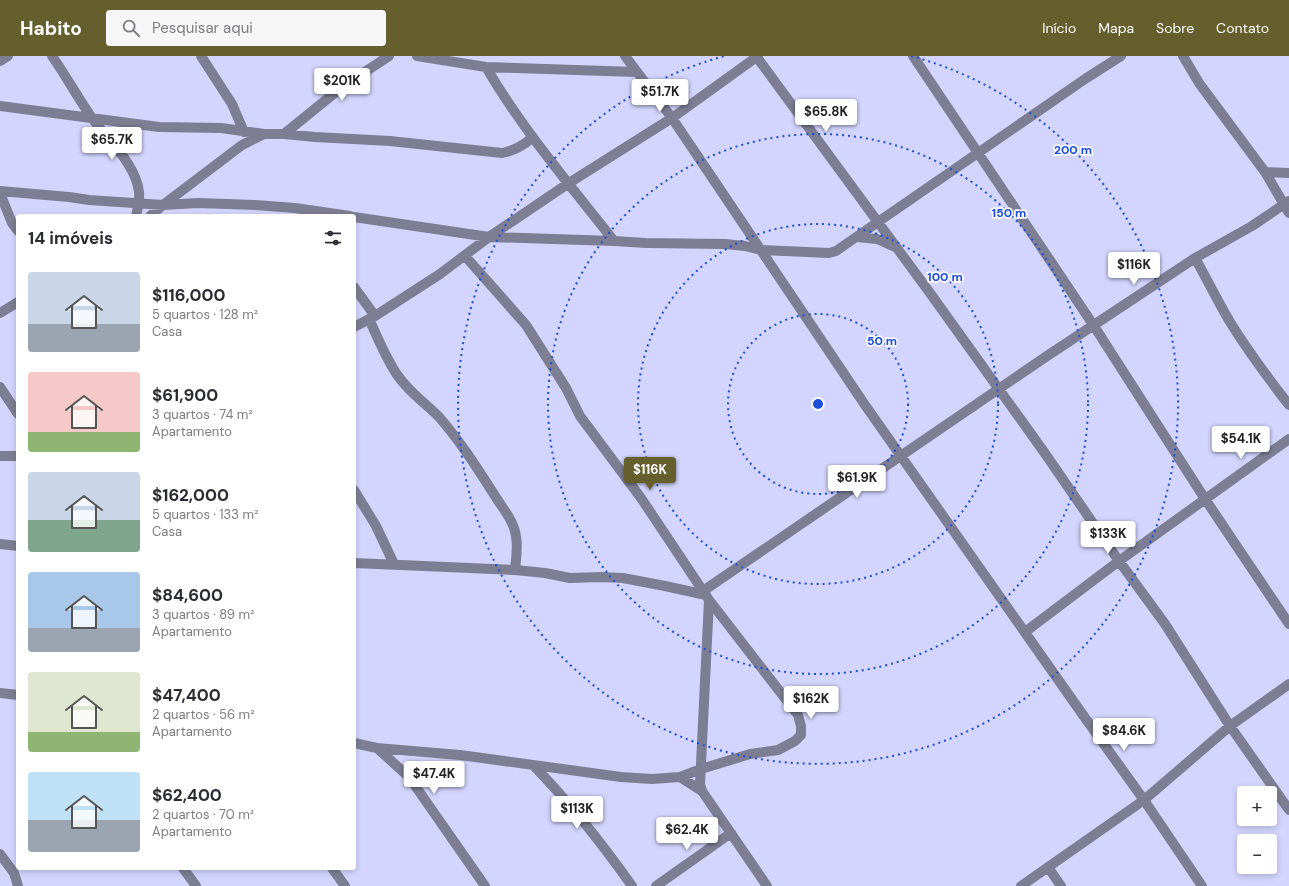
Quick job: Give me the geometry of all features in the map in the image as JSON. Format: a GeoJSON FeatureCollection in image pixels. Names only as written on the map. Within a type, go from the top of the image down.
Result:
{"type":"FeatureCollection","features":[{"type":"Feature","properties":{"kind":"street"},"geometry":{"type":"LineString","coordinates":[[0,61],[8,56]]}},
{"type":"Feature","properties":{"kind":"street"},"geometry":{"type":"LineString","coordinates":[[52,56],[92,117],[127,162],[136,181],[139,192],[139,203],[136,214]]}},
{"type":"Feature","properties":{"kind":"street"},"geometry":{"type":"LineString","coordinates":[[201,56],[232,104],[244,132]]}},
{"type":"Feature","properties":{"kind":"street"},"geometry":{"type":"LineString","coordinates":[[284,134],[342,87],[390,56]]}},
{"type":"Feature","properties":{"kind":"street"},"geometry":{"type":"LineString","coordinates":[[417,56],[486,67],[636,72]]}},
{"type":"Feature","properties":{"kind":"street"},"geometry":{"type":"LineString","coordinates":[[625,56],[672,118],[865,405],[1144,800],[1202,886]]}},
{"type":"Feature","properties":{"kind":"street"},"geometry":{"type":"LineString","coordinates":[[356,326],[440,274],[489,237],[568,183],[672,118],[757,56],[1044,452],[1119,561],[1165,624],[1230,726],[1289,810]]}},
{"type":"Feature","properties":{"kind":"street"},"geometry":{"type":"LineString","coordinates":[[913,56],[1094,326],[1289,624]]}},
{"type":"Feature","properties":{"kind":"street"},"geometry":{"type":"LineString","coordinates":[[356,217],[489,237],[646,243],[725,244],[745,246],[761,250],[836,252],[1085,78],[1121,56]]}},
{"type":"Feature","properties":{"kind":"street"},"geometry":{"type":"LineString","coordinates":[[1183,56],[1199,83],[1286,203],[1289,213]]}},
{"type":"Feature","properties":{"kind":"street"},"geometry":{"type":"LineString","coordinates":[[486,67],[495,83],[533,137],[614,241]]}},
{"type":"Feature","properties":{"kind":"street"},"geometry":{"type":"LineString","coordinates":[[0,106],[159,127],[221,128],[264,134],[390,141],[502,153],[524,146],[533,137]]}},
{"type":"Feature","properties":{"kind":"street"},"geometry":{"type":"LineString","coordinates":[[154,214],[163,205],[242,145],[264,134]]}},
{"type":"Feature","properties":{"kind":"street"},"geometry":{"type":"LineString","coordinates":[[1265,172],[1289,173]]}},
{"type":"Feature","properties":{"kind":"street"},"geometry":{"type":"LineString","coordinates":[[16,228],[12,223],[0,192],[163,205],[198,203],[295,208],[336,214]]}},
{"type":"Feature","properties":{"kind":"street"},"geometry":{"type":"LineString","coordinates":[[356,563],[515,570],[545,573],[570,578],[623,578],[706,595],[999,389],[1195,258],[1252,226],[1286,203]]}},
{"type":"Feature","properties":{"kind":"street"},"geometry":{"type":"LineString","coordinates":[[295,208],[302,214]]}},
{"type":"Feature","properties":{"kind":"street"},"geometry":{"type":"LineString","coordinates":[[857,237],[877,239],[897,248]]}},
{"type":"Feature","properties":{"kind":"street"},"geometry":{"type":"LineString","coordinates":[[356,743],[377,748],[460,755],[632,778],[652,778],[680,777],[750,754],[778,750],[796,741],[801,735],[801,726],[798,715],[706,595],[642,498],[580,416],[566,388],[526,326],[465,256]]}},
{"type":"Feature","properties":{"kind":"street"},"geometry":{"type":"LineString","coordinates":[[1195,258],[1229,321],[1262,370],[1289,405]]}},
{"type":"Feature","properties":{"kind":"street"},"geometry":{"type":"LineString","coordinates":[[356,290],[372,317],[386,356],[397,376],[412,393],[438,416],[457,440],[474,463],[512,523],[516,536],[515,570]]}},
{"type":"Feature","properties":{"kind":"street"},"geometry":{"type":"LineString","coordinates":[[0,313],[16,303]]}},
{"type":"Feature","properties":{"kind":"street"},"geometry":{"type":"LineString","coordinates":[[0,387],[16,411]]}},
{"type":"Feature","properties":{"kind":"street"},"geometry":{"type":"LineString","coordinates":[[1025,632],[1119,561],[1289,439]]}},
{"type":"Feature","properties":{"kind":"street"},"geometry":{"type":"LineString","coordinates":[[0,456],[16,456]]}},
{"type":"Feature","properties":{"kind":"street"},"geometry":{"type":"LineString","coordinates":[[356,493],[376,526],[394,564]]}},
{"type":"Feature","properties":{"kind":"street"},"geometry":{"type":"LineString","coordinates":[[0,544],[16,546]]}},
{"type":"Feature","properties":{"kind":"street"},"geometry":{"type":"LineString","coordinates":[[702,791],[700,781],[706,595]]}},
{"type":"Feature","properties":{"kind":"street"},"geometry":{"type":"LineString","coordinates":[[1021,886],[1144,800],[1230,726],[1289,684]]}},
{"type":"Feature","properties":{"kind":"street"},"geometry":{"type":"LineString","coordinates":[[0,693],[16,695]]}},
{"type":"Feature","properties":{"kind":"street"},"geometry":{"type":"LineString","coordinates":[[377,748],[409,777],[485,886]]}},
{"type":"Feature","properties":{"kind":"street"},"geometry":{"type":"LineString","coordinates":[[533,765],[554,787],[603,845],[632,886]]}},
{"type":"Feature","properties":{"kind":"street"},"geometry":{"type":"LineString","coordinates":[[680,777],[702,791],[767,886]]}},
{"type":"Feature","properties":{"kind":"street"},"geometry":{"type":"LineString","coordinates":[[656,886],[731,833]]}},
{"type":"Feature","properties":{"kind":"street"},"geometry":{"type":"LineString","coordinates":[[0,854],[14,873],[18,886]]}},
{"type":"Feature","properties":{"kind":"street"},"geometry":{"type":"LineString","coordinates":[[1048,867],[1061,886]]}},
{"type":"Feature","properties":{"kind":"street"},"geometry":{"type":"LineString","coordinates":[[184,870],[196,886]]}},
{"type":"Feature","properties":{"kind":"street"},"geometry":{"type":"LineString","coordinates":[[333,870],[345,886]]}}]}
